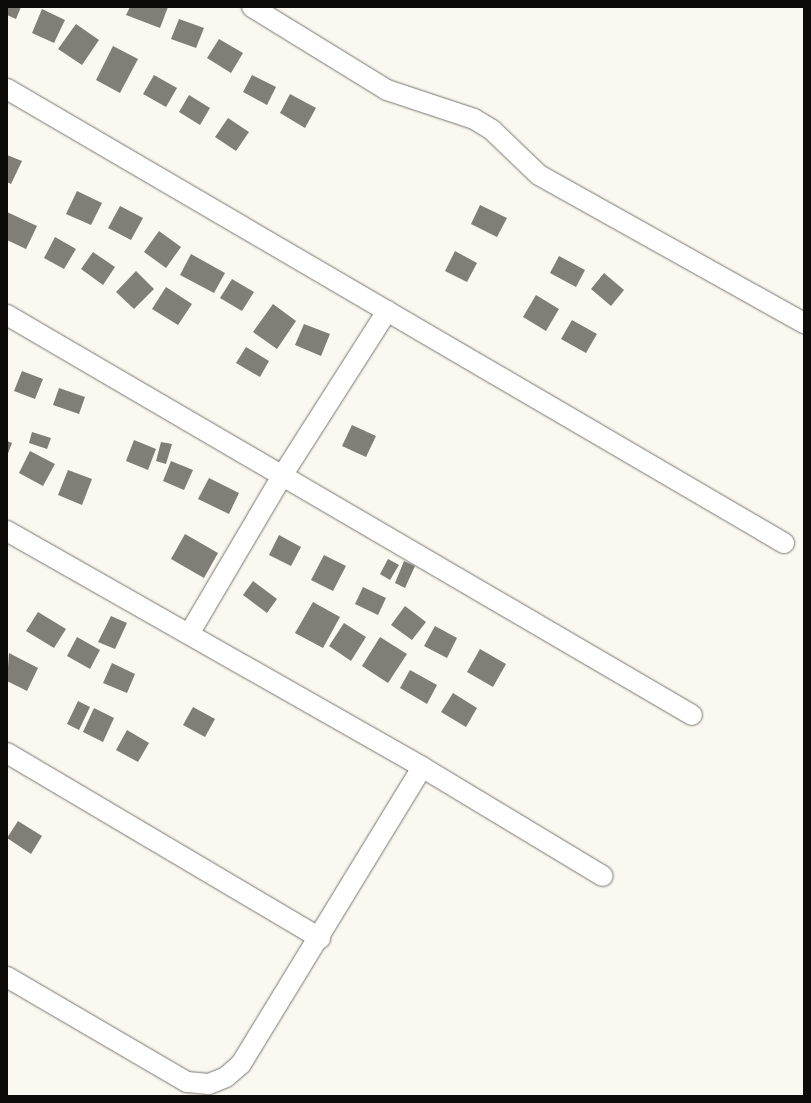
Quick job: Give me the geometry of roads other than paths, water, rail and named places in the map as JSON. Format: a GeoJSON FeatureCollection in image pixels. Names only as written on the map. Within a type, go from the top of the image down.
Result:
{"type":"FeatureCollection","features":[{"type":"Feature","properties":{"kind":"street"},"geometry":{"type":"LineString","coordinates":[[252,7],[388,90],[474,119],[492,130],[539,175],[804,323]]}},
{"type":"Feature","properties":{"kind":"street"},"geometry":{"type":"LineString","coordinates":[[7,89],[784,543]]}},
{"type":"Feature","properties":{"kind":"street"},"geometry":{"type":"LineString","coordinates":[[189,634],[282,476],[387,311]]}},
{"type":"Feature","properties":{"kind":"street"},"geometry":{"type":"LineString","coordinates":[[7,315],[692,715]]}},
{"type":"Feature","properties":{"kind":"street"},"geometry":{"type":"LineString","coordinates":[[7,531],[422,767],[604,876]]}},
{"type":"Feature","properties":{"kind":"street"},"geometry":{"type":"LineString","coordinates":[[7,753],[320,938]]}},
{"type":"Feature","properties":{"kind":"street"},"geometry":{"type":"LineString","coordinates":[[7,977],[187,1082],[209,1084],[226,1078],[241,1064],[320,938],[422,767]]}}]}
